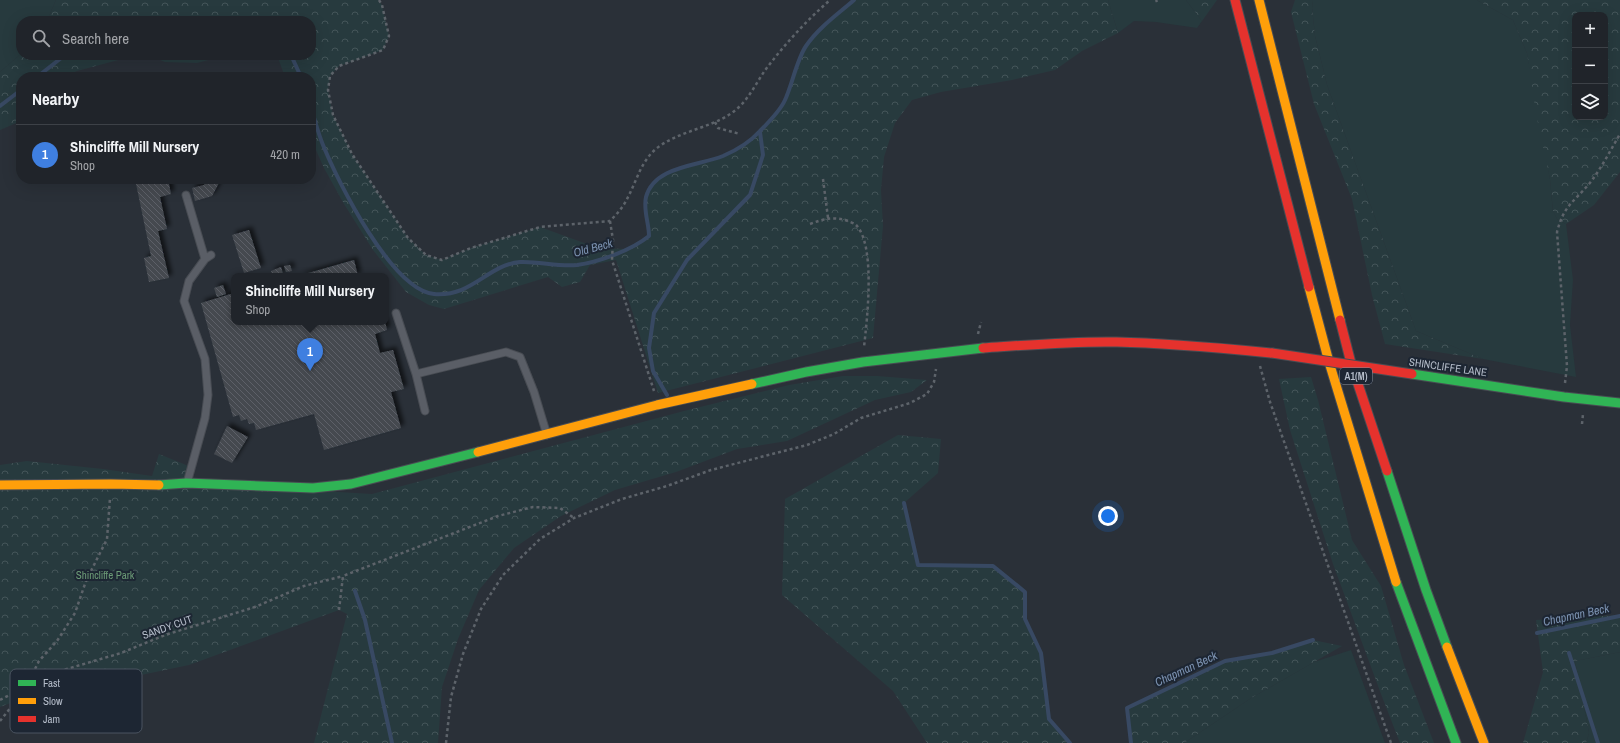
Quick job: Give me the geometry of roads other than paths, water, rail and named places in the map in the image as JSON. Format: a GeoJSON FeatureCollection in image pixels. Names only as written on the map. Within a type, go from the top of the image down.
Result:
{"type":"FeatureCollection","features":[{"type":"Feature","properties":{"kind":"main road","name":"A1(M)"},"geometry":{"type":"LineString","coordinates":[[1236,0],[1329,362],[1400,594],[1456,743]]}},
{"type":"Feature","properties":{"kind":"main road","name":"A1(M)"},"geometry":{"type":"LineString","coordinates":[[1259,0],[1351,363],[1426,590],[1484,743]]}},
{"type":"Feature","properties":{"kind":"main road","name":"SHINCLIFFE LANE"},"geometry":{"type":"LineString","coordinates":[[0,485],[111,484],[152,486],[186,483],[313,488],[352,484],[547,435],[657,405],[806,372],[863,362],[936,352],[1012,346],[1116,342],[1178,344],[1272,353],[1564,397],[1620,403]]}},
{"type":"Feature","properties":{"kind":"lane"},"geometry":{"type":"LineString","coordinates":[[186,195],[208,257],[189,281],[184,301],[204,359],[208,395],[204,418],[186,483]]}},
{"type":"Feature","properties":{"kind":"lane"},"geometry":{"type":"LineString","coordinates":[[396,313],[416,374],[425,411]]}},
{"type":"Feature","properties":{"kind":"lane"},"geometry":{"type":"LineString","coordinates":[[416,374],[506,352],[520,357],[534,392],[547,435]]}},
{"type":"Feature","properties":{"kind":"waterway","name":"Old Beck"},"geometry":{"type":"LineString","coordinates":[[316,124],[330,162],[368,232],[384,255],[401,274],[418,288],[434,294],[448,294],[470,286],[508,264],[527,262],[577,265],[595,261],[625,251],[649,236],[645,202],[651,187],[658,179],[667,173],[678,169],[723,156],[743,145],[756,135],[783,104],[803,51],[811,39],[822,27],[854,0]]}},
{"type":"Feature","properties":{"kind":"waterway","name":"Old Beck"},"geometry":{"type":"LineString","coordinates":[[43,72],[59,60]]}},
{"type":"Feature","properties":{"kind":"waterway","name":"Old Beck"},"geometry":{"type":"LineString","coordinates":[[293,60],[299,72]]}},
{"type":"Feature","properties":{"kind":"waterway","name":"Old Beck"},"geometry":{"type":"LineString","coordinates":[[0,106],[16,94]]}},
{"type":"Feature","properties":{"kind":"waterway"},"geometry":{"type":"LineString","coordinates":[[667,395],[653,371],[649,348],[654,313],[687,260],[750,195],[763,155],[760,132]]}},
{"type":"Feature","properties":{"kind":"waterway","name":"Chapman Beck"},"geometry":{"type":"LineString","coordinates":[[904,503],[918,565],[993,566],[1025,592],[1025,619],[1041,653],[1049,719],[1070,743]]}},
{"type":"Feature","properties":{"kind":"waterway"},"geometry":{"type":"LineString","coordinates":[[355,591],[365,620],[392,743]]}},
{"type":"Feature","properties":{"kind":"waterway","name":"Chapman Beck"},"geometry":{"type":"LineString","coordinates":[[1537,633],[1620,616]]}},
{"type":"Feature","properties":{"kind":"waterway","name":"Chapman Beck"},"geometry":{"type":"LineString","coordinates":[[1131,743],[1127,708],[1225,661],[1272,653],[1313,640]]}},
{"type":"Feature","properties":{"kind":"waterway"},"geometry":{"type":"LineString","coordinates":[[1569,653],[1598,743]]}},
{"type":"Feature","properties":{"kind":"place","name":"Shincliffe Mill Nursery"},"geometry":{"type":"Point","coordinates":[310,371]}},
{"type":"Feature","properties":{"kind":"park label","name":"Shincliffe Park"},"geometry":{"type":"Point","coordinates":[105,575]}}]}
